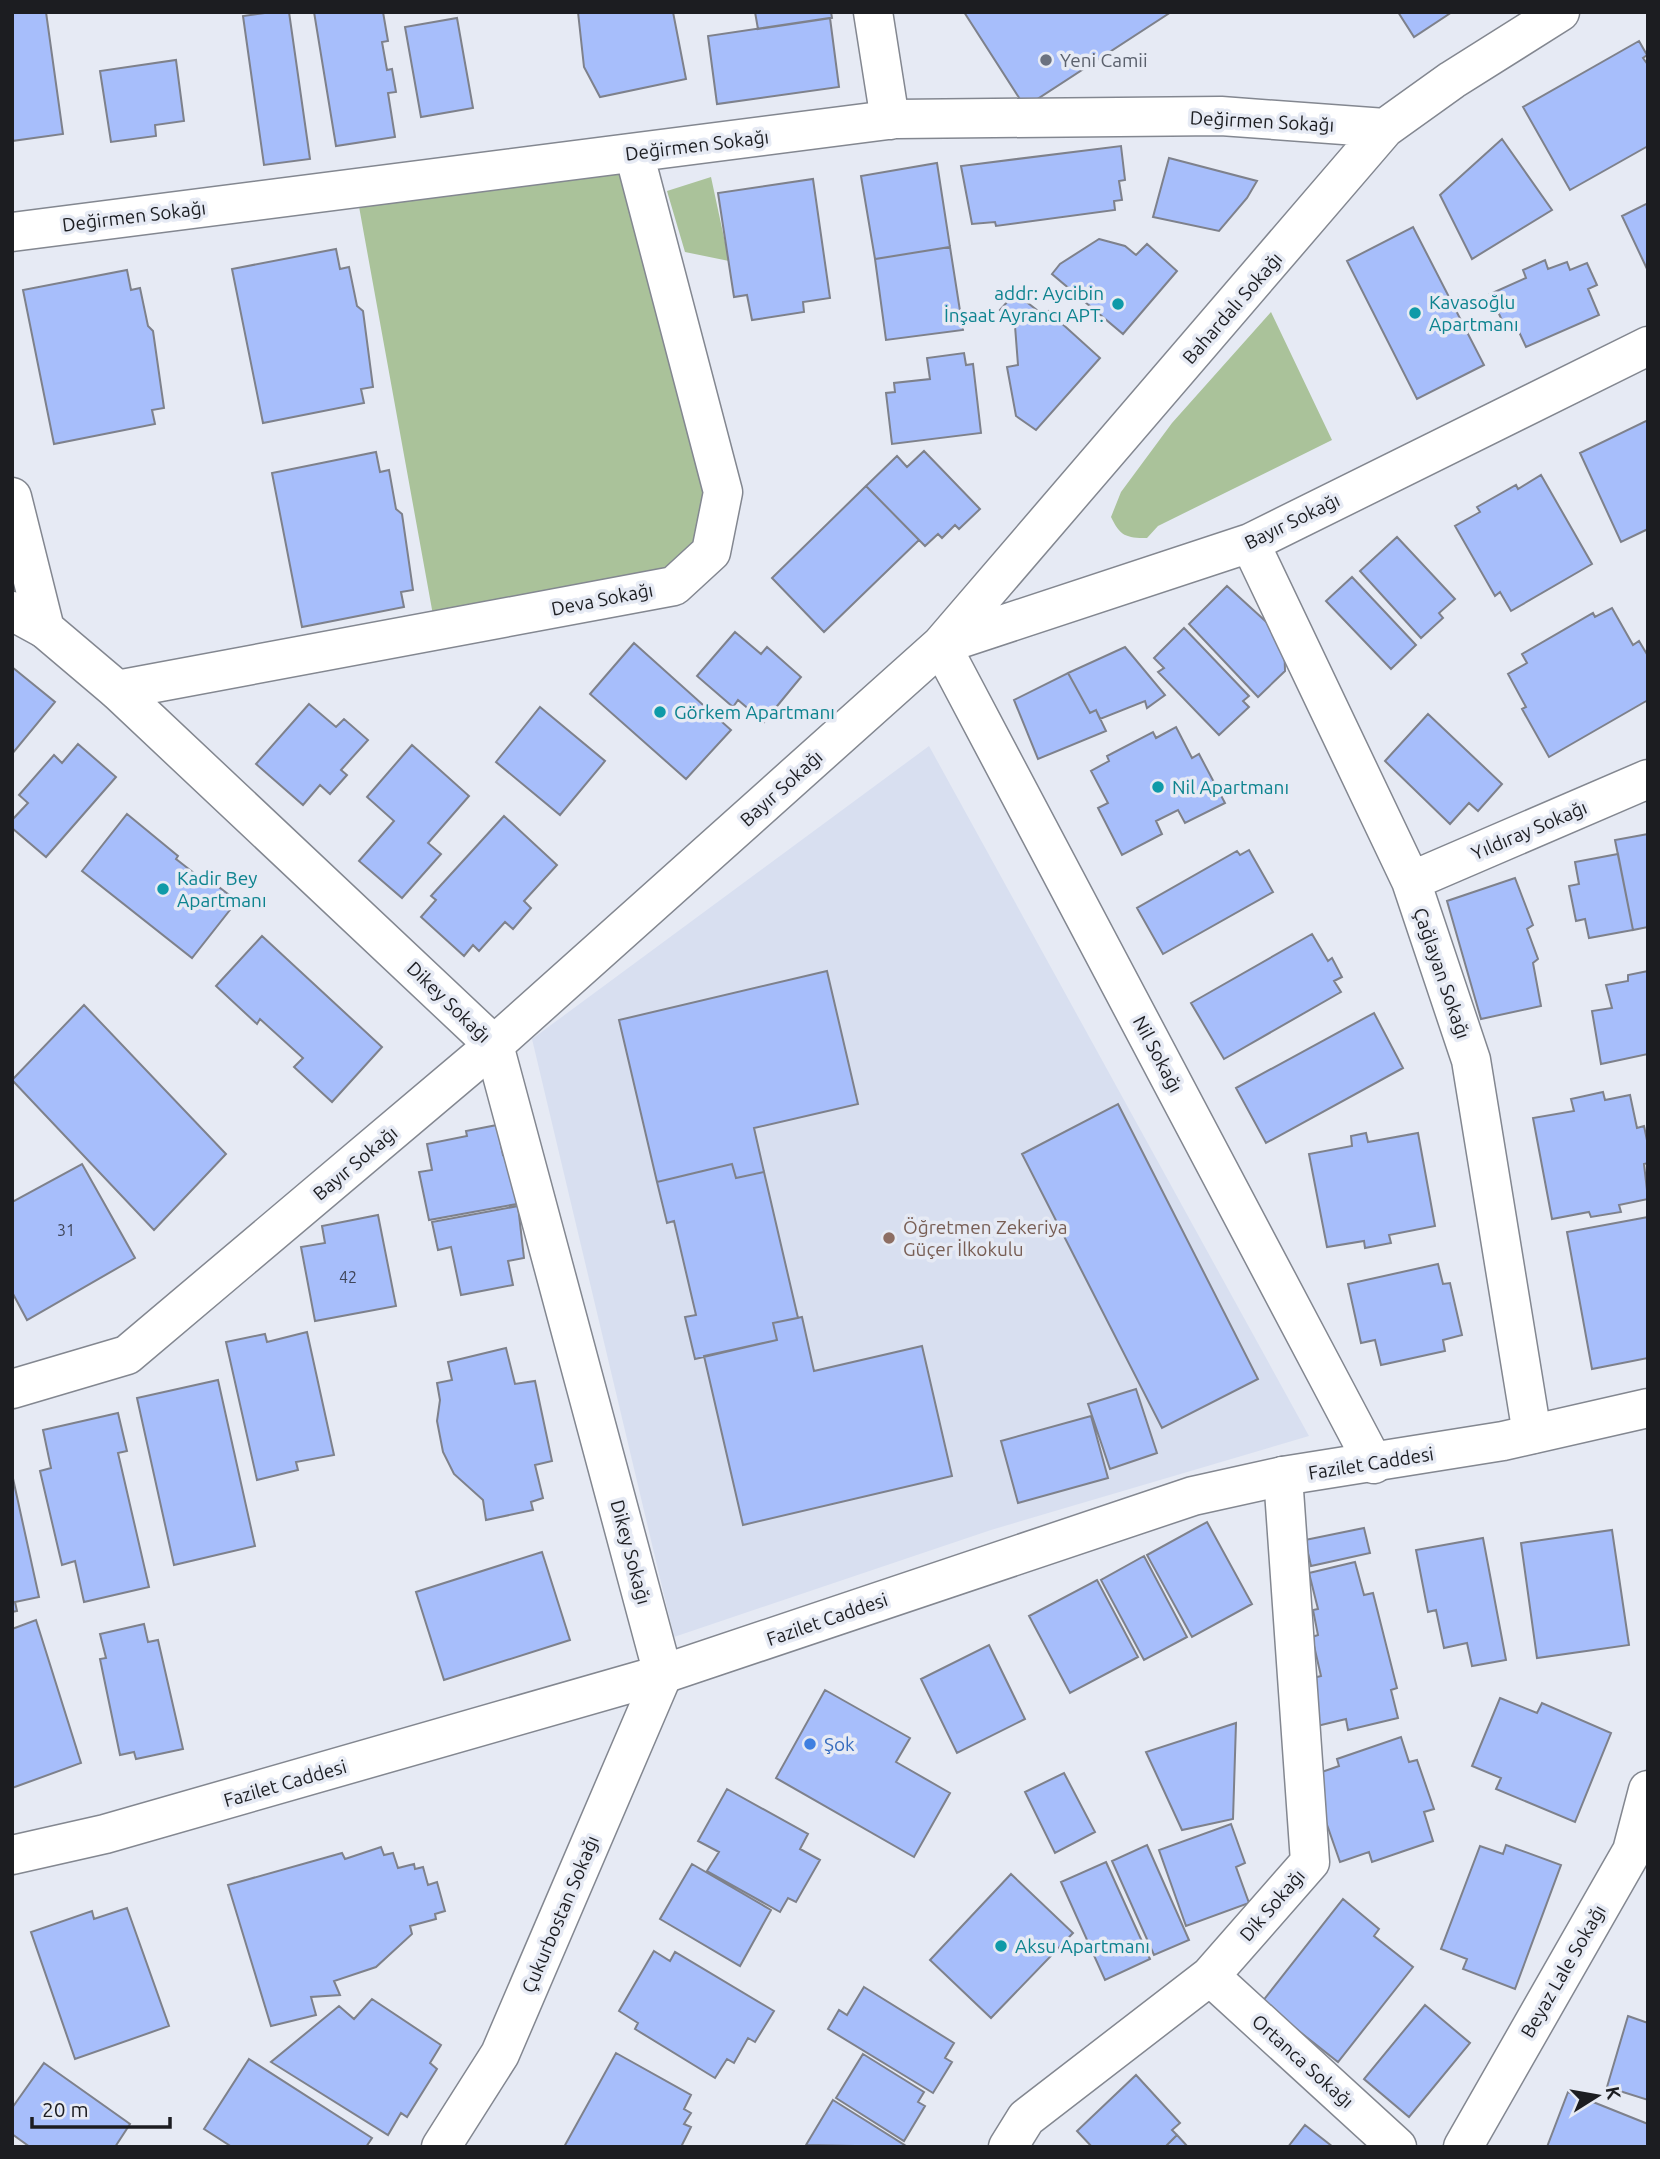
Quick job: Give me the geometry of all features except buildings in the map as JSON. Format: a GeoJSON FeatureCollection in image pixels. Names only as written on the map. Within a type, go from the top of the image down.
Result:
{"type":"FeatureCollection","features":[{"type":"Feature","properties":{"kind":"street"},"geometry":{"type":"LineString","coordinates":[[873,12],[890,120]]}},
{"type":"Feature","properties":{"kind":"street","name":"Bahardalı Sokağı"},"geometry":{"type":"LineString","coordinates":[[941,645],[1385,128],[1452,80],[1560,12]]}},
{"type":"Feature","properties":{"kind":"street","name":"Değirmen Sokağı"},"geometry":{"type":"LineString","coordinates":[[12,232],[890,120],[1221,116],[1385,128]]}},
{"type":"Feature","properties":{"kind":"street","name":"Deva Sokağı"},"geometry":{"type":"LineString","coordinates":[[117,690],[674,586],[711,552],[723,492],[634,153]]}},
{"type":"Feature","properties":{"kind":"street","name":"Bayır Sokağı"},"geometry":{"type":"LineString","coordinates":[[12,1389],[127,1355],[494,1045],[941,645],[1250,543],[1648,346]]}},
{"type":"Feature","properties":{"kind":"street"},"geometry":{"type":"LineString","coordinates":[[12,497],[45,629]]}},
{"type":"Feature","properties":{"kind":"street","name":"Çağlayan Sokağı"},"geometry":{"type":"LineString","coordinates":[[1250,543],[1411,881],[1471,1060],[1532,1434]]}},
{"type":"Feature","properties":{"kind":"street","name":"Dikey Sokağı"},"geometry":{"type":"LineString","coordinates":[[12,611],[45,629],[117,690],[494,1045],[663,1674]]}},
{"type":"Feature","properties":{"kind":"street","name":"Nil Sokağı"},"geometry":{"type":"LineString","coordinates":[[941,645],[1374,1464]]}},
{"type":"Feature","properties":{"kind":"street","name":"Yıldıray Sokağı"},"geometry":{"type":"LineString","coordinates":[[1411,881],[1648,779]]}},
{"type":"Feature","properties":{"kind":"street","name":"Fazilet Caddesi"},"geometry":{"type":"LineString","coordinates":[[12,1855],[105,1834],[663,1674],[1193,1496],[1283,1476],[1374,1464],[1532,1434],[1648,1408]]}},
{"type":"Feature","properties":{"kind":"street","name":"Dik Sokağı"},"geometry":{"type":"LineString","coordinates":[[1008,2147],[1026,2118],[1210,1976],[1310,1862],[1283,1476]]}},
{"type":"Feature","properties":{"kind":"street","name":"Çukurbostan Sokağı"},"geometry":{"type":"LineString","coordinates":[[441,2147],[500,2054],[663,1674]]}},
{"type":"Feature","properties":{"kind":"street","name":"Beyaz Lale Sokağı"},"geometry":{"type":"LineString","coordinates":[[1463,2147],[1632,1851],[1648,1790]]}},
{"type":"Feature","properties":{"kind":"street","name":"Ortanca Sokağı"},"geometry":{"type":"LineString","coordinates":[[1210,1976],[1396,2147]]}},
{"type":"Feature","properties":{"kind":"shaded area","name":"Öğretmen Zekeriya Güçer İlkokulu"},"geometry":{"type":"Polygon","coordinates":[[[929,746],[1309,1436],[991,1530],[674,1637],[532,1039],[929,746]]]}},
{"type":"Feature","properties":{"kind":"green space"},"geometry":{"type":"Polygon","coordinates":[[[623,170],[710,494],[698,546],[672,575],[433,615],[358,201],[623,170]]]}},
{"type":"Feature","properties":{"kind":"green space"},"geometry":{"type":"Polygon","coordinates":[[[711,177],[729,261],[685,252],[667,191],[711,177]]]}},
{"type":"Feature","properties":{"kind":"green space"},"geometry":{"type":"Polygon","coordinates":[[[1271,312],[1332,440],[1158,526],[1147,538],[1125,535],[1111,517],[1121,492],[1172,423],[1271,312]]]}},
{"type":"Feature","properties":{"kind":"place","name":"Yeni Camii"},"geometry":{"type":"Point","coordinates":[1046,60]}},
{"type":"Feature","properties":{"kind":"place","name":"addr: Aycibin İnşaat Ayrancı APT."},"geometry":{"type":"Point","coordinates":[1118,304]}},
{"type":"Feature","properties":{"kind":"place","name":"Kavasoğlu Apartmanı"},"geometry":{"type":"Point","coordinates":[1415,313]}},
{"type":"Feature","properties":{"kind":"place","name":"Görkem Apartmanı"},"geometry":{"type":"Point","coordinates":[660,712]}},
{"type":"Feature","properties":{"kind":"place","name":"Nil Apartmanı"},"geometry":{"type":"Point","coordinates":[1158,787]}},
{"type":"Feature","properties":{"kind":"place","name":"Kadir Bey Apartmanı"},"geometry":{"type":"Point","coordinates":[163,889]}},
{"type":"Feature","properties":{"kind":"place","name":"Öğretmen Zekeriya Güçer İlkokulu"},"geometry":{"type":"Point","coordinates":[889,1238]}},
{"type":"Feature","properties":{"kind":"place","name":"Şok"},"geometry":{"type":"Point","coordinates":[810,1744]}},
{"type":"Feature","properties":{"kind":"place","name":"Aksu Apartmanı"},"geometry":{"type":"Point","coordinates":[1001,1946]}}]}
